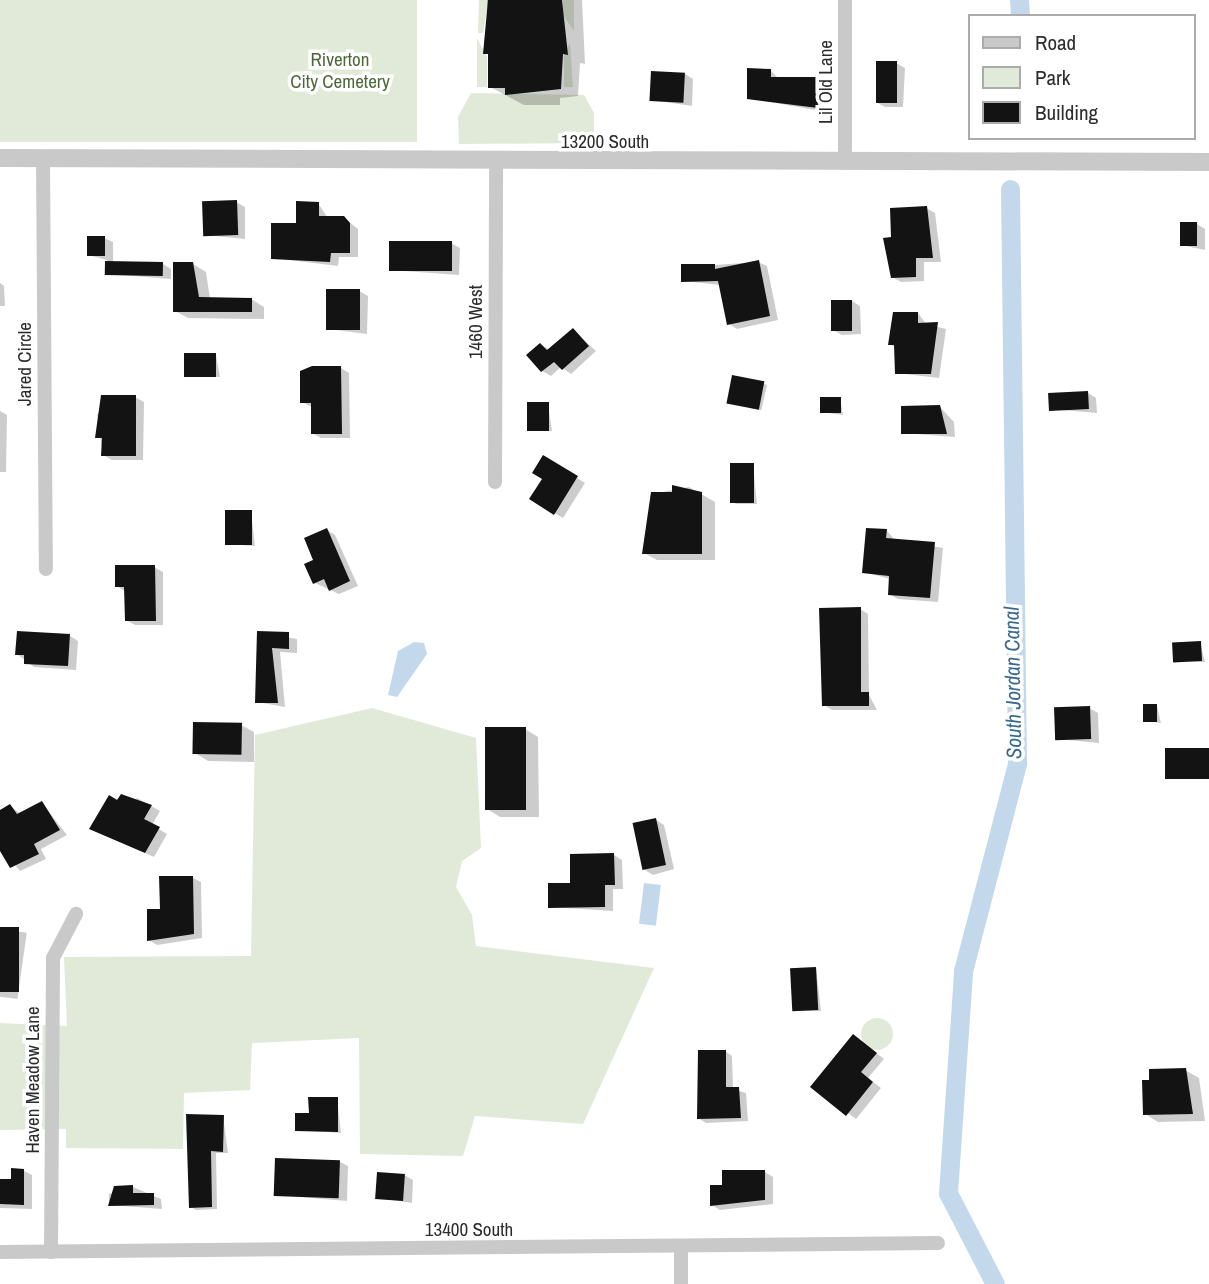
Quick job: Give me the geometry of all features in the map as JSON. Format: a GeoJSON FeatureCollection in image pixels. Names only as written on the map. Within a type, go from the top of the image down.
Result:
{"type":"FeatureCollection","features":[{"type":"Feature","properties":{"kind":"street","name":"Lil Old Lane"},"geometry":{"type":"LineString","coordinates":[[845,0],[845,163]]}},
{"type":"Feature","properties":{"kind":"street","name":"13200 South"},"geometry":{"type":"LineString","coordinates":[[0,158],[496,162],[1209,162]]}},
{"type":"Feature","properties":{"kind":"street","name":"Jared Circle"},"geometry":{"type":"LineString","coordinates":[[43,158],[46,569]]}},
{"type":"Feature","properties":{"kind":"street","name":"1460 West"},"geometry":{"type":"LineString","coordinates":[[495,482],[496,162]]}},
{"type":"Feature","properties":{"kind":"street","name":"Haven Meadow Lane"},"geometry":{"type":"LineString","coordinates":[[51,1252],[53,958],[76,914]]}},
{"type":"Feature","properties":{"kind":"street","name":"13400 South"},"geometry":{"type":"LineString","coordinates":[[0,1252],[938,1244]]}},
{"type":"Feature","properties":{"kind":"street"},"geometry":{"type":"LineString","coordinates":[[681,1247],[681,1284]]}},
{"type":"Feature","properties":{"kind":"green space","name":"Riverton City Cemetery"},"geometry":{"type":"Polygon","coordinates":[[[0,0],[417,0],[417,142],[0,142],[0,0]]]}},
{"type":"Feature","properties":{"kind":"green space"},"geometry":{"type":"Polygon","coordinates":[[[479,0],[489,0],[483,33],[478,33],[479,0]]]}},
{"type":"Feature","properties":{"kind":"green space"},"geometry":{"type":"Polygon","coordinates":[[[563,0],[574,0],[574,31],[563,15],[563,0]]]}},
{"type":"Feature","properties":{"kind":"green space"},"geometry":{"type":"Polygon","coordinates":[[[477,38],[487,57],[487,87],[477,87],[477,38]]]}},
{"type":"Feature","properties":{"kind":"green space"},"geometry":{"type":"Polygon","coordinates":[[[570,43],[573,87],[564,87],[564,56],[570,43]]]}},
{"type":"Feature","properties":{"kind":"green space"},"geometry":{"type":"Polygon","coordinates":[[[471,93],[584,95],[594,113],[594,135],[591,143],[459,144],[458,117],[471,93]]]}},
{"type":"Feature","properties":{"kind":"green space"},"geometry":{"type":"Polygon","coordinates":[[[372,708],[476,738],[481,848],[462,861],[456,887],[472,915],[476,946],[654,968],[583,1124],[475,1116],[463,1156],[360,1154],[359,1038],[252,1043],[250,1090],[184,1093],[183,1149],[66,1148],[66,1129],[0,1130],[0,1023],[67,1026],[64,957],[251,956],[255,735],[372,708]]]}},
{"type":"Feature","properties":{"kind":"green space"},"geometry":{"type":"Polygon","coordinates":[[[877,1018],[889,1022],[893,1034],[889,1046],[877,1050],[865,1046],[861,1034],[865,1022],[877,1018]]]}},
{"type":"Feature","properties":{"kind":"water"},"geometry":{"type":"Polygon","coordinates":[[[414,642],[424,643],[427,654],[397,697],[388,695],[398,651],[414,642]]]}},
{"type":"Feature","properties":{"kind":"water"},"geometry":{"type":"Polygon","coordinates":[[[644,883],[661,885],[656,926],[639,924],[644,883]]]}},
{"type":"Feature","properties":{"kind":"building"},"geometry":{"type":"Polygon","coordinates":[[[488,0],[562,0],[568,55],[563,54],[561,89],[505,95],[505,88],[488,88],[488,54],[483,54],[488,0]]]}},
{"type":"Feature","properties":{"kind":"building"},"geometry":{"type":"Polygon","coordinates":[[[876,61],[897,61],[897,103],[876,103],[876,61]]]}},
{"type":"Feature","properties":{"kind":"building"},"geometry":{"type":"Polygon","coordinates":[[[747,68],[771,69],[771,77],[817,77],[818,108],[747,99],[747,68]]]}},
{"type":"Feature","properties":{"kind":"building"},"geometry":{"type":"Polygon","coordinates":[[[651,71],[685,73],[683,103],[649,101],[651,71]]]}},
{"type":"Feature","properties":{"kind":"building"},"geometry":{"type":"Polygon","coordinates":[[[237,200],[238,235],[203,236],[202,201],[237,200]]]}},
{"type":"Feature","properties":{"kind":"building"},"geometry":{"type":"Polygon","coordinates":[[[296,201],[319,202],[319,216],[344,216],[350,223],[350,253],[331,253],[330,262],[271,259],[271,223],[296,223],[296,201]]]}},
{"type":"Feature","properties":{"kind":"building"},"geometry":{"type":"Polygon","coordinates":[[[927,206],[933,258],[916,258],[916,277],[891,278],[883,238],[891,237],[890,208],[927,206]]]}},
{"type":"Feature","properties":{"kind":"building"},"geometry":{"type":"Polygon","coordinates":[[[1180,222],[1197,222],[1197,246],[1180,246],[1180,222]]]}},
{"type":"Feature","properties":{"kind":"building"},"geometry":{"type":"Polygon","coordinates":[[[87,236],[105,236],[105,256],[87,256],[87,236]]]}},
{"type":"Feature","properties":{"kind":"building"},"geometry":{"type":"Polygon","coordinates":[[[389,241],[452,241],[452,271],[389,271],[389,241]]]}},
{"type":"Feature","properties":{"kind":"building"},"geometry":{"type":"Polygon","coordinates":[[[759,260],[770,316],[727,325],[718,281],[681,282],[681,264],[715,264],[715,269],[759,260]]]}},
{"type":"Feature","properties":{"kind":"building"},"geometry":{"type":"Polygon","coordinates":[[[105,261],[163,262],[163,276],[105,275],[105,261]]]}},
{"type":"Feature","properties":{"kind":"building"},"geometry":{"type":"Polygon","coordinates":[[[173,262],[193,262],[199,297],[252,298],[252,312],[173,312],[173,262]]]}},
{"type":"Feature","properties":{"kind":"building"},"geometry":{"type":"Polygon","coordinates":[[[326,289],[360,289],[360,330],[326,330],[326,289]]]}},
{"type":"Feature","properties":{"kind":"building"},"geometry":{"type":"Polygon","coordinates":[[[831,300],[852,300],[852,331],[831,331],[831,300]]]}},
{"type":"Feature","properties":{"kind":"building"},"geometry":{"type":"Polygon","coordinates":[[[893,312],[918,312],[918,323],[938,322],[931,374],[895,374],[894,345],[888,345],[893,312]]]}},
{"type":"Feature","properties":{"kind":"building"},"geometry":{"type":"Polygon","coordinates":[[[573,328],[589,346],[562,370],[554,362],[541,372],[526,355],[540,343],[547,350],[573,328]]]}},
{"type":"Feature","properties":{"kind":"building"},"geometry":{"type":"Polygon","coordinates":[[[184,353],[216,353],[216,377],[184,377],[184,353]]]}},
{"type":"Feature","properties":{"kind":"building"},"geometry":{"type":"Polygon","coordinates":[[[312,366],[341,366],[342,434],[311,434],[311,403],[300,403],[300,371],[312,366]]]}},
{"type":"Feature","properties":{"kind":"building"},"geometry":{"type":"Polygon","coordinates":[[[732,375],[764,381],[759,410],[726,403],[732,375]]]}},
{"type":"Feature","properties":{"kind":"building"},"geometry":{"type":"Polygon","coordinates":[[[1088,391],[1089,409],[1049,411],[1048,393],[1088,391]]]}},
{"type":"Feature","properties":{"kind":"building"},"geometry":{"type":"Polygon","coordinates":[[[101,395],[136,395],[136,456],[101,456],[102,438],[95,438],[101,395]]]}},
{"type":"Feature","properties":{"kind":"building"},"geometry":{"type":"Polygon","coordinates":[[[820,397],[841,397],[841,413],[820,413],[820,397]]]}},
{"type":"Feature","properties":{"kind":"building"},"geometry":{"type":"Polygon","coordinates":[[[527,402],[549,402],[549,431],[527,431],[527,402]]]}},
{"type":"Feature","properties":{"kind":"building"},"geometry":{"type":"Polygon","coordinates":[[[940,405],[947,434],[901,434],[901,406],[940,405]]]}},
{"type":"Feature","properties":{"kind":"building"},"geometry":{"type":"Polygon","coordinates":[[[543,455],[578,476],[554,515],[529,499],[542,479],[532,473],[543,455]]]}},
{"type":"Feature","properties":{"kind":"building"},"geometry":{"type":"Polygon","coordinates":[[[730,463],[754,463],[754,503],[730,503],[730,463]]]}},
{"type":"Feature","properties":{"kind":"building"},"geometry":{"type":"Polygon","coordinates":[[[672,485],[702,492],[702,554],[642,554],[651,492],[672,492],[672,485]]]}},
{"type":"Feature","properties":{"kind":"building"},"geometry":{"type":"Polygon","coordinates":[[[225,510],[252,510],[252,545],[225,545],[225,510]]]}},
{"type":"Feature","properties":{"kind":"building"},"geometry":{"type":"Polygon","coordinates":[[[327,528],[350,581],[329,591],[324,579],[313,584],[304,564],[313,560],[304,538],[327,528]]]}},
{"type":"Feature","properties":{"kind":"building"},"geometry":{"type":"Polygon","coordinates":[[[866,528],[887,529],[886,538],[935,542],[930,598],[888,595],[889,576],[862,573],[866,528]]]}},
{"type":"Feature","properties":{"kind":"building"},"geometry":{"type":"Polygon","coordinates":[[[115,565],[155,565],[156,621],[125,621],[124,587],[115,587],[115,565]]]}},
{"type":"Feature","properties":{"kind":"building"},"geometry":{"type":"Polygon","coordinates":[[[861,607],[861,692],[869,692],[869,706],[822,706],[819,608],[861,607]]]}},
{"type":"Feature","properties":{"kind":"building"},"geometry":{"type":"Polygon","coordinates":[[[17,631],[70,634],[68,666],[24,664],[24,655],[15,655],[17,631]]]}},
{"type":"Feature","properties":{"kind":"building"},"geometry":{"type":"Polygon","coordinates":[[[257,631],[289,632],[289,649],[272,648],[278,703],[255,703],[257,631]]]}},
{"type":"Feature","properties":{"kind":"building"},"geometry":{"type":"Polygon","coordinates":[[[1201,641],[1202,661],[1173,662],[1172,643],[1201,641]]]}},
{"type":"Feature","properties":{"kind":"building"},"geometry":{"type":"Polygon","coordinates":[[[1143,704],[1157,704],[1157,722],[1143,722],[1143,704]]]}},
{"type":"Feature","properties":{"kind":"building"},"geometry":{"type":"Polygon","coordinates":[[[1090,706],[1091,739],[1055,740],[1054,707],[1090,706]]]}},
{"type":"Feature","properties":{"kind":"building"},"geometry":{"type":"Polygon","coordinates":[[[193,722],[242,723],[241,755],[192,754],[193,722]]]}},
{"type":"Feature","properties":{"kind":"building"},"geometry":{"type":"Polygon","coordinates":[[[485,727],[526,727],[526,810],[485,810],[485,727]]]}},
{"type":"Feature","properties":{"kind":"building"},"geometry":{"type":"Polygon","coordinates":[[[1165,748],[1209,748],[1209,779],[1165,779],[1165,748]]]}},
{"type":"Feature","properties":{"kind":"building"},"geometry":{"type":"Polygon","coordinates":[[[121,794],[152,805],[144,819],[160,827],[145,853],[89,829],[109,795],[117,800],[121,794]]]}},
{"type":"Feature","properties":{"kind":"building"},"geometry":{"type":"Polygon","coordinates":[[[42,801],[60,830],[34,844],[39,854],[10,868],[0,851],[0,810],[10,804],[17,814],[42,801]]]}},
{"type":"Feature","properties":{"kind":"building"},"geometry":{"type":"Polygon","coordinates":[[[656,818],[666,865],[643,870],[633,823],[656,818]]]}},
{"type":"Feature","properties":{"kind":"building"},"geometry":{"type":"Polygon","coordinates":[[[614,853],[615,885],[605,885],[605,907],[548,908],[548,883],[570,883],[570,854],[614,853]]]}},
{"type":"Feature","properties":{"kind":"building"},"geometry":{"type":"Polygon","coordinates":[[[159,876],[193,876],[194,934],[147,941],[147,909],[160,909],[159,876]]]}},
{"type":"Feature","properties":{"kind":"building"},"geometry":{"type":"Polygon","coordinates":[[[0,927],[19,927],[19,992],[0,992],[0,927]]]}},
{"type":"Feature","properties":{"kind":"building"},"geometry":{"type":"Polygon","coordinates":[[[816,967],[818,1010],[792,1011],[790,968],[816,967]]]}},
{"type":"Feature","properties":{"kind":"building"},"geometry":{"type":"Polygon","coordinates":[[[853,1034],[877,1053],[861,1072],[873,1082],[846,1116],[810,1087],[853,1034]]]}},
{"type":"Feature","properties":{"kind":"building"},"geometry":{"type":"Polygon","coordinates":[[[698,1050],[726,1050],[726,1087],[739,1087],[741,1118],[697,1119],[698,1050]]]}},
{"type":"Feature","properties":{"kind":"building"},"geometry":{"type":"Polygon","coordinates":[[[1186,1068],[1193,1114],[1143,1115],[1142,1080],[1149,1080],[1149,1069],[1186,1068]]]}},
{"type":"Feature","properties":{"kind":"building"},"geometry":{"type":"Polygon","coordinates":[[[308,1097],[338,1097],[338,1132],[295,1131],[295,1113],[309,1113],[308,1097]]]}},
{"type":"Feature","properties":{"kind":"building"},"geometry":{"type":"Polygon","coordinates":[[[186,1114],[224,1115],[223,1152],[211,1151],[212,1207],[189,1208],[186,1114]]]}},
{"type":"Feature","properties":{"kind":"building"},"geometry":{"type":"Polygon","coordinates":[[[275,1158],[340,1160],[339,1198],[274,1196],[275,1158]]]}},
{"type":"Feature","properties":{"kind":"building"},"geometry":{"type":"Polygon","coordinates":[[[11,1168],[24,1169],[24,1205],[0,1204],[0,1179],[11,1179],[11,1168]]]}},
{"type":"Feature","properties":{"kind":"building"},"geometry":{"type":"Polygon","coordinates":[[[722,1170],[765,1170],[765,1200],[710,1206],[710,1185],[722,1185],[722,1170]]]}},
{"type":"Feature","properties":{"kind":"building"},"geometry":{"type":"Polygon","coordinates":[[[377,1172],[405,1174],[403,1201],[375,1199],[377,1172]]]}},
{"type":"Feature","properties":{"kind":"building"},"geometry":{"type":"Polygon","coordinates":[[[133,1185],[133,1193],[154,1193],[154,1205],[108,1206],[114,1186],[133,1185]]]}},
{"type":"Feature","properties":{"kind":"waterway","name":"South Jordan Canal"},"geometry":{"type":"LineString","coordinates":[[1019,0],[1020,14]]}},
{"type":"Feature","properties":{"kind":"waterway","name":"South Jordan Canal"},"geometry":{"type":"LineString","coordinates":[[995,1284],[948,1193],[963,971],[1017,763],[1010,189]]}}]}
